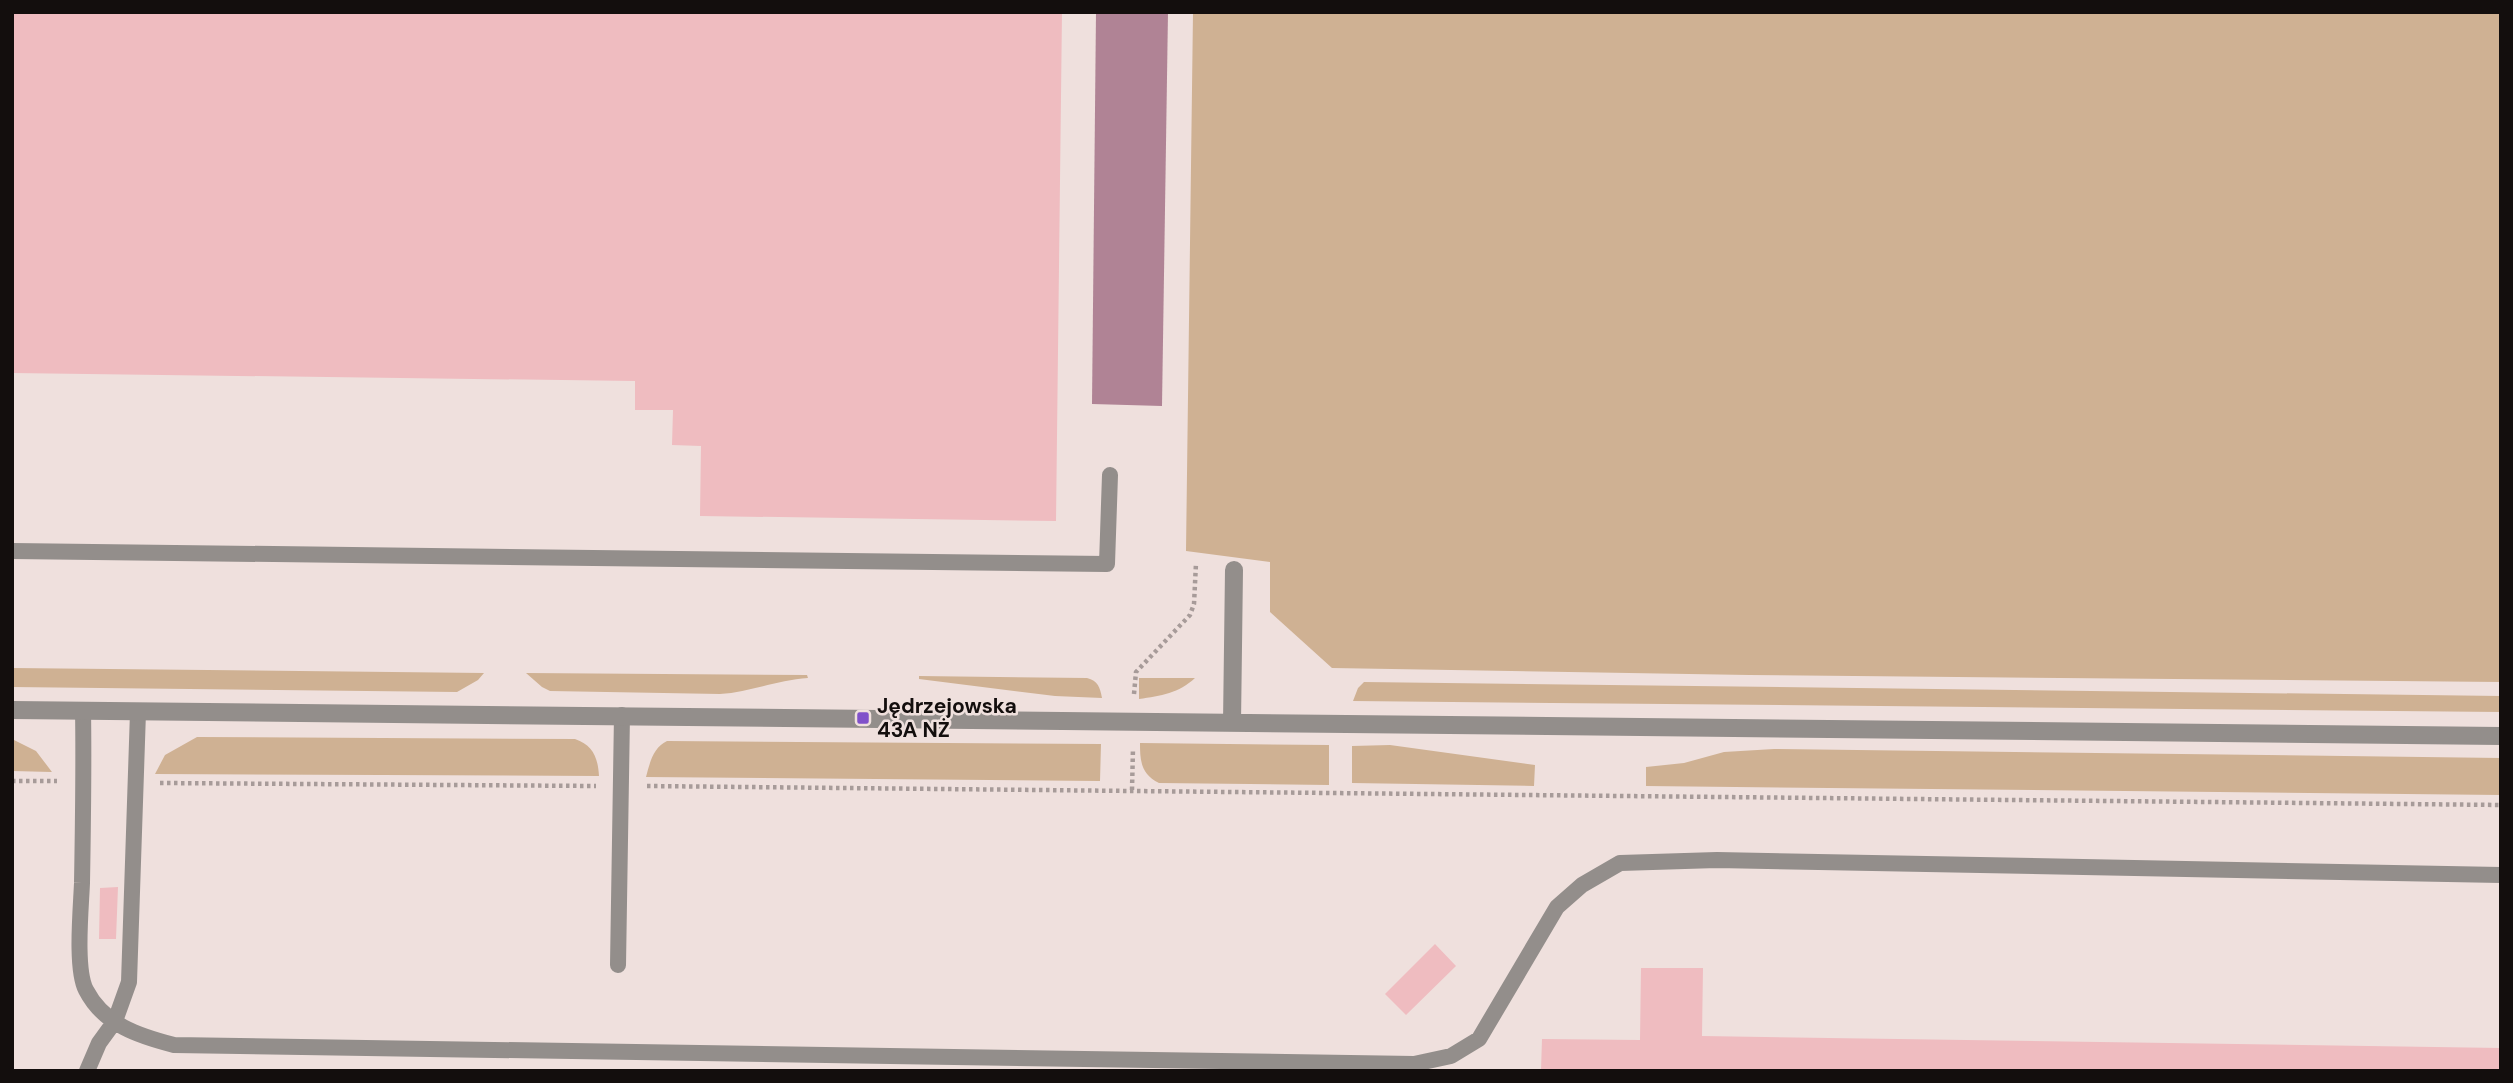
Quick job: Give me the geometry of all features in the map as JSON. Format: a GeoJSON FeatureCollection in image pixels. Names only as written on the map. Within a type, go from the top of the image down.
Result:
{"type":"FeatureCollection","features":[{"type":"Feature","properties":{"kind":"street"},"geometry":{"type":"LineString","coordinates":[[1232,723],[1234,570]]}},
{"type":"Feature","properties":{"kind":"street"},"geometry":{"type":"LineString","coordinates":[[12,710],[2501,736]]}},
{"type":"Feature","properties":{"kind":"lane"},"geometry":{"type":"LineString","coordinates":[[12,551],[1107,564],[1110,475]]}},
{"type":"Feature","properties":{"kind":"lane"},"geometry":{"type":"LineString","coordinates":[[83,710],[80,952],[84,988],[96,1006],[134,1035],[174,1045],[1414,1064],[1451,1056],[1479,1039],[1556,906],[1583,885],[1620,863],[1731,861],[2501,875]]}},
{"type":"Feature","properties":{"kind":"lane"},"geometry":{"type":"LineString","coordinates":[[86,1071],[99,1043],[115,1021],[130,982],[138,712]]}},
{"type":"Feature","properties":{"kind":"lane"},"geometry":{"type":"LineString","coordinates":[[618,965],[622,715]]}},
{"type":"Feature","properties":{"kind":"path"},"geometry":{"type":"LineString","coordinates":[[1133,700],[1136,672],[1190,615],[1194,604],[1196,563]]}},
{"type":"Feature","properties":{"kind":"path"},"geometry":{"type":"LineString","coordinates":[[1132,790],[1133,742]]}},
{"type":"Feature","properties":{"kind":"path"},"geometry":{"type":"LineString","coordinates":[[12,781],[84,781]]}},
{"type":"Feature","properties":{"kind":"path"},"geometry":{"type":"LineString","coordinates":[[137,783],[1132,790],[2501,805]]}},
{"type":"Feature","properties":{"kind":"shaded area"},"geometry":{"type":"Polygon","coordinates":[[[1096,12],[1168,12],[1162,406],[1092,404],[1096,12]]]}},
{"type":"Feature","properties":{"kind":"shaded area"},"geometry":{"type":"Polygon","coordinates":[[[1193,12],[2501,12],[2501,682],[1332,668],[1270,612],[1270,562],[1186,551],[1193,12]]]}},
{"type":"Feature","properties":{"kind":"shaded area"},"geometry":{"type":"Polygon","coordinates":[[[12,668],[484,673],[478,680],[457,692],[12,687],[12,668]]]}},
{"type":"Feature","properties":{"kind":"shaded area"},"geometry":{"type":"Polygon","coordinates":[[[526,673],[807,675],[808,678],[720,694],[550,691],[526,673]]]}},
{"type":"Feature","properties":{"kind":"shaded area"},"geometry":{"type":"Polygon","coordinates":[[[919,676],[1087,678],[1098,685],[1102,698],[1055,696],[919,679],[919,676]]]}},
{"type":"Feature","properties":{"kind":"shaded area"},"geometry":{"type":"Polygon","coordinates":[[[1139,678],[1195,678],[1169,693],[1139,699],[1139,678]]]}},
{"type":"Feature","properties":{"kind":"shaded area"},"geometry":{"type":"Polygon","coordinates":[[[1364,682],[2501,696],[2501,712],[1353,701],[1358,688],[1364,682]]]}},
{"type":"Feature","properties":{"kind":"shaded area"},"geometry":{"type":"Polygon","coordinates":[[[197,737],[575,739],[593,753],[599,776],[155,774],[165,755],[197,737]]]}},
{"type":"Feature","properties":{"kind":"shaded area"},"geometry":{"type":"Polygon","coordinates":[[[12,739],[36,751],[52,772],[12,771],[12,739]]]}},
{"type":"Feature","properties":{"kind":"shaded area"},"geometry":{"type":"Polygon","coordinates":[[[667,741],[1101,744],[1100,781],[646,777],[655,752],[667,741]]]}},
{"type":"Feature","properties":{"kind":"shaded area"},"geometry":{"type":"Polygon","coordinates":[[[1140,743],[1329,745],[1329,785],[1159,783],[1145,771],[1140,756],[1140,743]]]}},
{"type":"Feature","properties":{"kind":"shaded area"},"geometry":{"type":"Polygon","coordinates":[[[1390,745],[1535,765],[1534,786],[1352,783],[1352,746],[1390,745]]]}},
{"type":"Feature","properties":{"kind":"shaded area"},"geometry":{"type":"Polygon","coordinates":[[[1774,749],[2501,758],[2501,795],[1646,786],[1646,767],[1684,763],[1724,752],[1774,749]]]}},
{"type":"Feature","properties":{"kind":"building"},"geometry":{"type":"Polygon","coordinates":[[[12,12],[1062,12],[1056,521],[700,516],[701,446],[672,445],[673,410],[635,410],[635,381],[12,373],[12,12]]]}},
{"type":"Feature","properties":{"kind":"building"},"geometry":{"type":"Polygon","coordinates":[[[118,887],[116,939],[99,939],[100,888],[118,887]]]}},
{"type":"Feature","properties":{"kind":"building"},"geometry":{"type":"Polygon","coordinates":[[[1435,944],[1456,966],[1406,1015],[1385,994],[1435,944]]]}},
{"type":"Feature","properties":{"kind":"building"},"geometry":{"type":"Polygon","coordinates":[[[1641,968],[1703,968],[1702,1036],[2501,1048],[2501,1071],[1541,1071],[1542,1039],[1640,1040],[1641,968]]]}},
{"type":"Feature","properties":{"kind":"place","name":"Jędrzejowska 43A NŻ"},"geometry":{"type":"Point","coordinates":[863,718]}}]}
